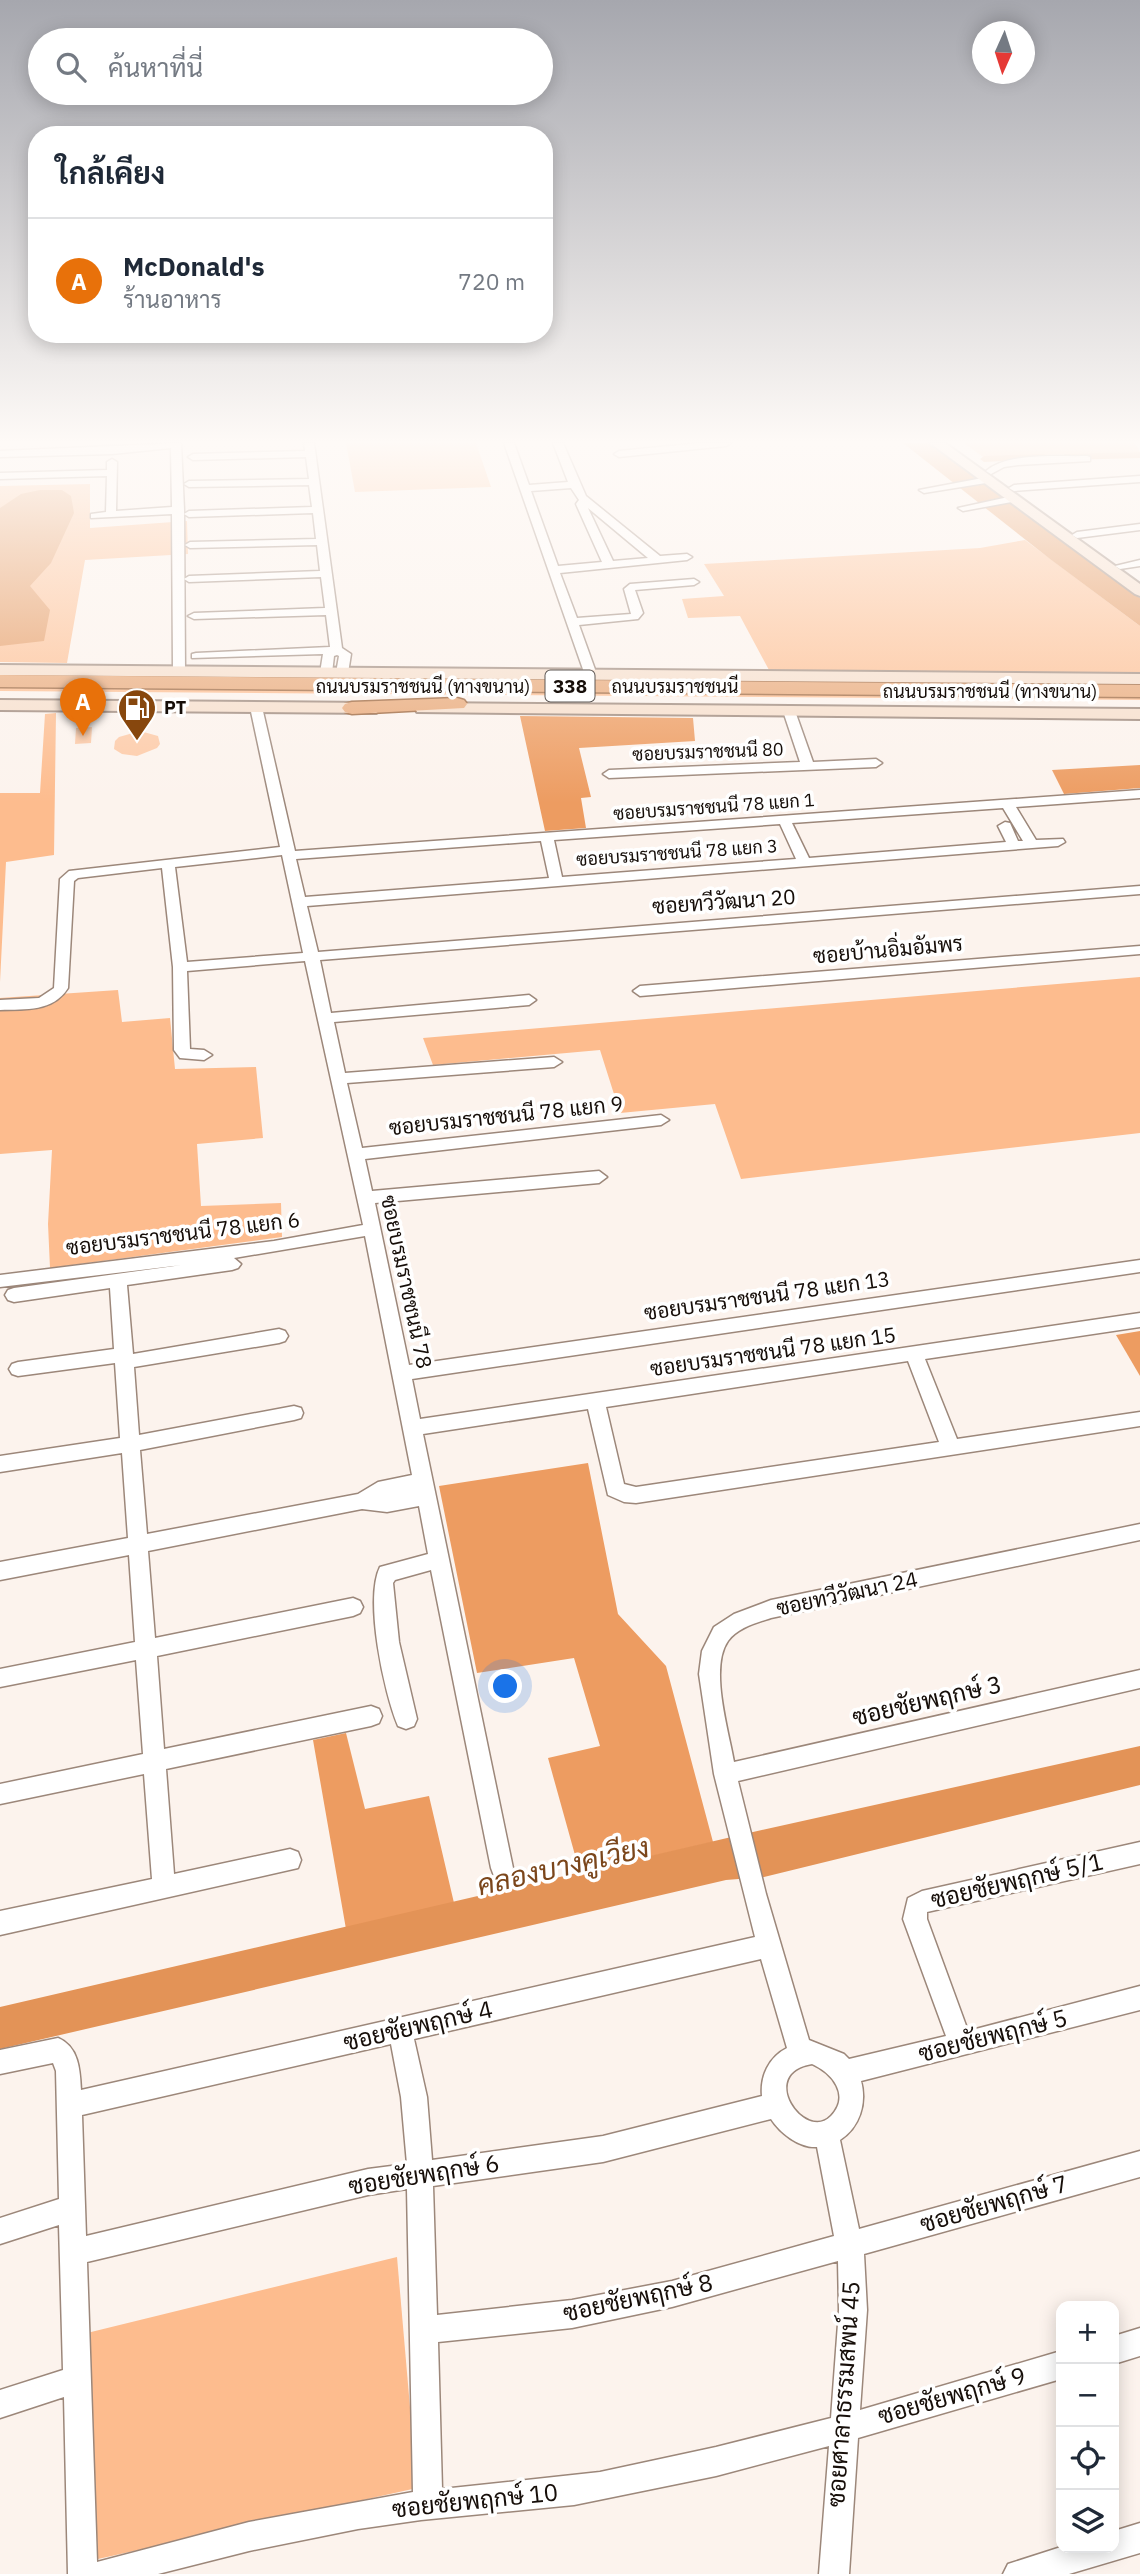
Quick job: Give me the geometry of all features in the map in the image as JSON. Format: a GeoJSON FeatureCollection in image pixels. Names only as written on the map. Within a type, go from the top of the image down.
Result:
{"type":"FeatureCollection","features":[{"type":"Feature","properties":{"kind":"highway","name":"ถนนบรมราชชนนี"},"geometry":{"type":"LineString","coordinates":[[0,681],[1140,691]]}},
{"type":"Feature","properties":{"kind":"highway","name":"ถนนบรมราชชนนี"},"geometry":{"type":"LineString","coordinates":[[0,694],[1140,702]]}},
{"type":"Feature","properties":{"kind":"highway"},"geometry":{"type":"LineString","coordinates":[[352,708],[605,698]]}},
{"type":"Feature","properties":{"kind":"main road"},"geometry":{"type":"LineString","coordinates":[[1102,563],[1140,591]]}},
{"type":"Feature","properties":{"kind":"main road"},"geometry":{"type":"LineString","coordinates":[[1116,563],[1140,580]]}},
{"type":"Feature","properties":{"kind":"main road","name":"ถนนบรมราชชนนี (ทางขนาน)"},"geometry":{"type":"LineString","coordinates":[[0,670],[1140,679]]}},
{"type":"Feature","properties":{"kind":"main road","name":"ถนนบรมราชชนนี (ทางขนาน)"},"geometry":{"type":"LineString","coordinates":[[0,705],[1140,714]]}},
{"type":"Feature","properties":{"kind":"street"},"geometry":{"type":"LineString","coordinates":[[179,672],[182,563]]}},
{"type":"Feature","properties":{"kind":"street"},"geometry":{"type":"LineString","coordinates":[[325,563],[336,650]]}},
{"type":"Feature","properties":{"kind":"street"},"geometry":{"type":"LineString","coordinates":[[552,563],[591,675]]}},
{"type":"Feature","properties":{"kind":"street"},"geometry":{"type":"LineString","coordinates":[[554,570],[627,563]]}},
{"type":"Feature","properties":{"kind":"street"},"geometry":{"type":"LineString","coordinates":[[1120,566],[1139,563]]}},
{"type":"Feature","properties":{"kind":"street"},"geometry":{"type":"LineString","coordinates":[[189,579],[326,574]]}},
{"type":"Feature","properties":{"kind":"street"},"geometry":{"type":"LineString","coordinates":[[573,622],[634,617],[637,613],[629,589],[634,586],[694,582]]}},
{"type":"Feature","properties":{"kind":"street"},"geometry":{"type":"LineString","coordinates":[[194,616],[331,611]]}},
{"type":"Feature","properties":{"kind":"street"},"geometry":{"type":"LineString","coordinates":[[196,656],[336,650]]}},
{"type":"Feature","properties":{"kind":"street"},"geometry":{"type":"LineString","coordinates":[[334,673],[328,655],[336,650]]}},
{"type":"Feature","properties":{"kind":"street","name":"ซอยบรมราชชนนี 78"},"geometry":{"type":"LineString","coordinates":[[256,707],[372,1229],[502,1868]]}},
{"type":"Feature","properties":{"kind":"street","name":"ซอยบรมราชชนนี 80"},"geometry":{"type":"LineString","coordinates":[[789,711],[808,766]]}},
{"type":"Feature","properties":{"kind":"street","name":"ซอยบรมราชชนนี 80"},"geometry":{"type":"LineString","coordinates":[[609,774],[876,763]]}},
{"type":"Feature","properties":{"kind":"street","name":"ซอยบรมราชชนนี 78 แยก 1"},"geometry":{"type":"LineString","coordinates":[[0,1005],[45,1002],[58,995],[61,988],[67,879],[70,876],[169,863],[289,853],[1140,793]]}},
{"type":"Feature","properties":{"kind":"street"},"geometry":{"type":"LineString","coordinates":[[1007,803],[1032,844]]}},
{"type":"Feature","properties":{"kind":"street"},"geometry":{"type":"LineString","coordinates":[[784,819],[804,862]]}},
{"type":"Feature","properties":{"kind":"street"},"geometry":{"type":"LineString","coordinates":[[1005,826],[1014,846]]}},
{"type":"Feature","properties":{"kind":"street"},"geometry":{"type":"LineString","coordinates":[[547,836],[556,881]]}},
{"type":"Feature","properties":{"kind":"street","name":"ซอยบรมราชชนนี 78 แยก 3"},"geometry":{"type":"LineString","coordinates":[[300,902],[1058,842]]}},
{"type":"Feature","properties":{"kind":"street"},"geometry":{"type":"LineString","coordinates":[[169,863],[180,967],[182,1050],[185,1054],[204,1055]]}},
{"type":"Feature","properties":{"kind":"street","name":"ซอยทวีวัฒนา 20"},"geometry":{"type":"LineString","coordinates":[[180,967],[1140,890]]}},
{"type":"Feature","properties":{"kind":"street","name":"ซอยบ้านอิ่มอัมพร"},"geometry":{"type":"LineString","coordinates":[[640,991],[1140,950]]}},
{"type":"Feature","properties":{"kind":"street"},"geometry":{"type":"LineString","coordinates":[[326,1018],[530,1000]]}},
{"type":"Feature","properties":{"kind":"street"},"geometry":{"type":"LineString","coordinates":[[339,1079],[554,1062]]}},
{"type":"Feature","properties":{"kind":"street","name":"ซอยบรมราชชนนี 78 แยก 9"},"geometry":{"type":"LineString","coordinates":[[356,1154],[661,1120]]}},
{"type":"Feature","properties":{"kind":"street"},"geometry":{"type":"LineString","coordinates":[[365,1198],[599,1177]]}},
{"type":"Feature","properties":{"kind":"street","name":"ซอยบรมราชชนนี 78 แยก 6"},"geometry":{"type":"LineString","coordinates":[[0,1281],[274,1247],[372,1229]]}},
{"type":"Feature","properties":{"kind":"street"},"geometry":{"type":"LineString","coordinates":[[15,1295],[243,1262]]}},
{"type":"Feature","properties":{"kind":"street","name":"ซอยบรมราชชนนี 78 แยก 13"},"geometry":{"type":"LineString","coordinates":[[401,1373],[1140,1266]]}},
{"type":"Feature","properties":{"kind":"street"},"geometry":{"type":"LineString","coordinates":[[118,1281],[164,1888]]}},
{"type":"Feature","properties":{"kind":"street","name":"ซอยบรมราชชนนี 78 แยก 15"},"geometry":{"type":"LineString","coordinates":[[413,1428],[1140,1321]]}},
{"type":"Feature","properties":{"kind":"street"},"geometry":{"type":"LineString","coordinates":[[18,1369],[124,1358],[279,1336]]}},
{"type":"Feature","properties":{"kind":"street"},"geometry":{"type":"LineString","coordinates":[[914,1354],[951,1447]]}},
{"type":"Feature","properties":{"kind":"street"},"geometry":{"type":"LineString","coordinates":[[595,1401],[615,1489],[624,1494],[636,1495],[1140,1419]]}},
{"type":"Feature","properties":{"kind":"street"},"geometry":{"type":"LineString","coordinates":[[0,1464],[130,1444],[294,1413]]}},
{"type":"Feature","properties":{"kind":"street"},"geometry":{"type":"LineString","coordinates":[[0,1571],[362,1501],[387,1504],[425,1488]]}},
{"type":"Feature","properties":{"kind":"street","name":"ซอยทวีวัฒนา 24"},"geometry":{"type":"LineString","coordinates":[[727,1785],[709,1679],[711,1656],[719,1636],[741,1620],[771,1609],[1140,1532]]}},
{"type":"Feature","properties":{"kind":"street"},"geometry":{"type":"LineString","coordinates":[[406,1718],[382,1607],[382,1580],[387,1573],[439,1560]]}},
{"type":"Feature","properties":{"kind":"street"},"geometry":{"type":"LineString","coordinates":[[0,1678],[353,1607]]}},
{"type":"Feature","properties":{"kind":"street","name":"ซอยชัยพฤกษ์ 3"},"geometry":{"type":"LineString","coordinates":[[727,1785],[1140,1679]]}},
{"type":"Feature","properties":{"kind":"street"},"geometry":{"type":"LineString","coordinates":[[0,1794],[371,1716]]}},
{"type":"Feature","properties":{"kind":"street"},"geometry":{"type":"LineString","coordinates":[[727,1785],[757,1910],[801,2053]]}},
{"type":"Feature","properties":{"kind":"street","name":"ซอยชัยพฤกษ์ 5/1"},"geometry":{"type":"LineString","coordinates":[[961,2045],[915,1919],[916,1906],[922,1902],[1140,1853]]}},
{"type":"Feature","properties":{"kind":"street"},"geometry":{"type":"LineString","coordinates":[[0,1923],[290,1860]]}},
{"type":"Feature","properties":{"kind":"street","name":"ซอยชัยพฤกษ์ 4"},"geometry":{"type":"LineString","coordinates":[[68,2106],[768,1946]]}},
{"type":"Feature","properties":{"kind":"street","name":"ซอยชัยพฤกษ์ 5"},"geometry":{"type":"LineString","coordinates":[[846,2072],[1140,1998]]}},
{"type":"Feature","properties":{"kind":"street"},"geometry":{"type":"LineString","coordinates":[[400,2030],[414,2097],[419,2145],[417,2174],[428,2506]]}},
{"type":"Feature","properties":{"kind":"street"},"geometry":{"type":"LineString","coordinates":[[0,2062],[58,2050],[64,2057],[68,2071],[83,2574]]}},
{"type":"Feature","properties":{"kind":"street"},"geometry":{"type":"LineString","coordinates":[[801,2053],[825,2055],[846,2072],[853,2099],[850,2112],[843,2123],[826,2133],[807,2133],[794,2127],[784,2118],[777,2105],[775,2078],[781,2067],[801,2053]]}},
{"type":"Feature","properties":{"kind":"street","name":"ซอยชัยพฤกษ์ 6"},"geometry":{"type":"LineString","coordinates":[[73,2252],[368,2182],[603,2149],[777,2105]]}},
{"type":"Feature","properties":{"kind":"street","name":"ซอยศาลาธรรมสพน์ 45"},"geometry":{"type":"LineString","coordinates":[[826,2133],[849,2245],[853,2310],[834,2574]]}},
{"type":"Feature","properties":{"kind":"street","name":"ซอยชัยพฤกษ์ 7"},"geometry":{"type":"LineString","coordinates":[[849,2245],[1140,2164]]}},
{"type":"Feature","properties":{"kind":"street"},"geometry":{"type":"LineString","coordinates":[[0,2231],[71,2208]]}},
{"type":"Feature","properties":{"kind":"street","name":"ซอยชัยพฤกษ์ 8"},"geometry":{"type":"LineString","coordinates":[[423,2329],[485,2326],[572,2314],[672,2294],[849,2245]]}},
{"type":"Feature","properties":{"kind":"street"},"geometry":{"type":"LineString","coordinates":[[1119,2348],[1140,2342]]}},
{"type":"Feature","properties":{"kind":"street","name":"ซอยชัยพฤกษ์ 9"},"geometry":{"type":"LineString","coordinates":[[844,2427],[1056,2366]]}},
{"type":"Feature","properties":{"kind":"street"},"geometry":{"type":"LineString","coordinates":[[0,2404],[77,2379]]}},
{"type":"Feature","properties":{"kind":"street","name":"ซอยชัยพฤกษ์ 10"},"geometry":{"type":"LineString","coordinates":[[105,2574],[239,2538],[316,2522],[428,2506],[599,2487],[693,2467],[844,2427]]}},
{"type":"Feature","properties":{"kind":"street"},"geometry":{"type":"LineString","coordinates":[[1119,2544],[1140,2538]]}},
{"type":"Feature","properties":{"kind":"street"},"geometry":{"type":"LineString","coordinates":[[1018,2574],[1091,2553]]}},
{"type":"Feature","properties":{"kind":"shaded area"},"geometry":{"type":"Polygon","coordinates":[[[0,563],[84,563],[67,663],[0,662],[0,563]]]}},
{"type":"Feature","properties":{"kind":"shaded area"},"geometry":{"type":"Polygon","coordinates":[[[0,563],[51,563],[30,586],[50,610],[44,641],[0,646],[0,563]]]}},
{"type":"Feature","properties":{"kind":"shaded area"},"geometry":{"type":"Polygon","coordinates":[[[1056,563],[1140,626],[1140,674],[769,670],[740,616],[688,618],[682,599],[724,596],[704,564],[1056,563]]]}},
{"type":"Feature","properties":{"kind":"shaded area"},"geometry":{"type":"Polygon","coordinates":[[[1056,563],[1093,563],[1140,598],[1140,626],[1056,563]]]}},
{"type":"Feature","properties":{"kind":"shaded area"},"geometry":{"type":"Polygon","coordinates":[[[0,685],[1140,695],[1140,700],[0,691],[0,685]]]}},
{"type":"Feature","properties":{"kind":"shaded area"},"geometry":{"type":"Polygon","coordinates":[[[56,713],[54,855],[6,862],[0,982],[0,793],[40,793],[45,714],[56,713]]]}},
{"type":"Feature","properties":{"kind":"shaded area"},"geometry":{"type":"Polygon","coordinates":[[[520,716],[693,718],[695,741],[579,748],[591,797],[581,798],[586,828],[545,831],[520,716]]]}},
{"type":"Feature","properties":{"kind":"shaded area"},"geometry":{"type":"Polygon","coordinates":[[[1140,765],[1140,788],[1064,794],[1052,770],[1140,765]]]}},
{"type":"Feature","properties":{"kind":"shaded area"},"geometry":{"type":"Polygon","coordinates":[[[1140,977],[1140,1133],[741,1179],[715,1104],[620,1113],[600,1050],[433,1065],[423,1038],[1140,977]]]}},
{"type":"Feature","properties":{"kind":"shaded area"},"geometry":{"type":"Polygon","coordinates":[[[118,990],[122,1022],[170,1018],[175,1069],[256,1067],[263,1138],[197,1144],[201,1206],[281,1203],[282,1237],[50,1268],[48,1224],[52,1150],[0,1154],[0,998],[118,990]]]}},
{"type":"Feature","properties":{"kind":"shaded area"},"geometry":{"type":"Polygon","coordinates":[[[1140,1331],[1140,1376],[1116,1335],[1140,1331]]]}},
{"type":"Feature","properties":{"kind":"shaded area"},"geometry":{"type":"Polygon","coordinates":[[[588,1463],[618,1614],[666,1666],[713,1842],[580,1873],[548,1758],[600,1746],[574,1658],[477,1673],[439,1486],[588,1463]]]}},
{"type":"Feature","properties":{"kind":"shaded area"},"geometry":{"type":"Polygon","coordinates":[[[346,1733],[365,1809],[429,1796],[454,1903],[346,1929],[313,1740],[346,1733]]]}},
{"type":"Feature","properties":{"kind":"shaded area"},"geometry":{"type":"Polygon","coordinates":[[[1140,1746],[1140,1785],[764,1877],[726,1880],[0,2049],[0,2007],[753,1832],[1140,1746]]]}},
{"type":"Feature","properties":{"kind":"shaded area"},"geometry":{"type":"Polygon","coordinates":[[[397,2257],[417,2488],[98,2559],[87,2333],[397,2257]]]}},
{"type":"Feature","properties":{"kind":"building"},"geometry":{"type":"Polygon","coordinates":[[[92,727],[91,743],[75,744],[76,728],[92,727]]]}},
{"type":"Feature","properties":{"kind":"building","name":"PT"},"geometry":{"type":"Polygon","coordinates":[[[140,731],[158,736],[160,744],[157,748],[137,756],[122,754],[114,749],[115,741],[119,737],[140,731]]]}},
{"type":"Feature","properties":{"kind":"place","name":"McDonald's"},"geometry":{"type":"Point","coordinates":[83,736]}},
{"type":"Feature","properties":{"kind":"place","name":"PT"},"geometry":{"type":"Point","coordinates":[137,742]}},
{"type":"Feature","properties":{"kind":"water label","name":"คลองบางคูเวียง"},"geometry":{"type":"Point","coordinates":[563,1866]}}]}
